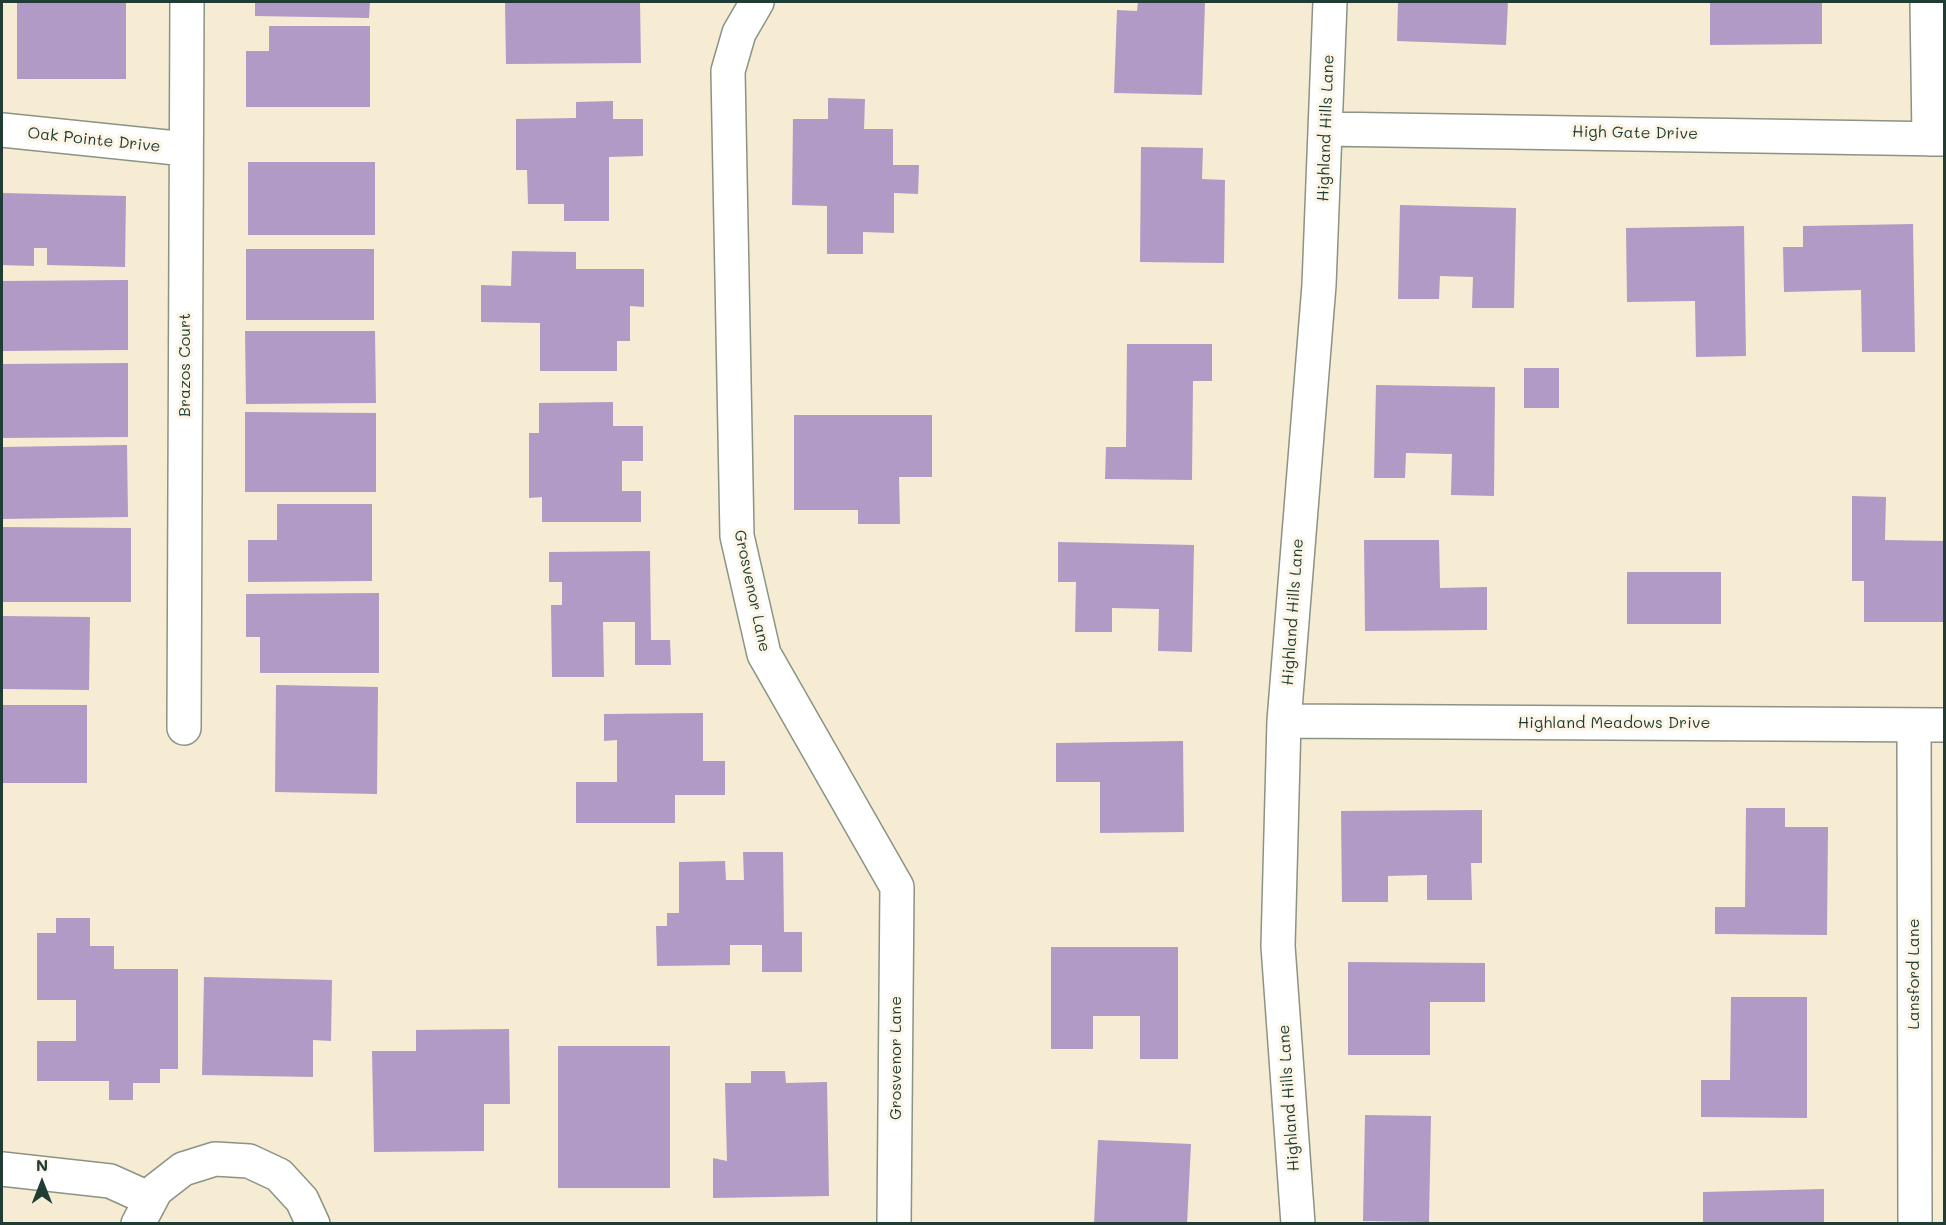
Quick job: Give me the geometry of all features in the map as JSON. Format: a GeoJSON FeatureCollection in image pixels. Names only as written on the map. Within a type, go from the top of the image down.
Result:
{"type":"FeatureCollection","features":[{"type":"Feature","properties":{"kind":"street","name":"Brazos Court"},"geometry":{"type":"LineString","coordinates":[[184,728],[187,2]]}},
{"type":"Feature","properties":{"kind":"street","name":"Grosvenor Lane"},"geometry":{"type":"LineString","coordinates":[[757,2],[739,33],[728,71],[737,536],[764,654],[897,887],[894,1224]]}},
{"type":"Feature","properties":{"kind":"street","name":"Highland Hills Lane"},"geometry":{"type":"LineString","coordinates":[[1298,1224],[1278,946],[1284,721],[1319,285],[1330,2]]}},
{"type":"Feature","properties":{"kind":"street"},"geometry":{"type":"LineString","coordinates":[[1927,2],[1937,139]]}},
{"type":"Feature","properties":{"kind":"street","name":"High Gate Drive"},"geometry":{"type":"LineString","coordinates":[[1326,129],[1937,139]]}},
{"type":"Feature","properties":{"kind":"street","name":"Oak Pointe Drive"},"geometry":{"type":"LineString","coordinates":[[2,130],[186,149]]}},
{"type":"Feature","properties":{"kind":"street","name":"Highland Meadows Drive"},"geometry":{"type":"LineString","coordinates":[[1284,721],[1929,725]]}},
{"type":"Feature","properties":{"kind":"street","name":"Lansford Lane"},"geometry":{"type":"LineString","coordinates":[[1915,1224],[1929,725]]}},
{"type":"Feature","properties":{"kind":"street"},"geometry":{"type":"LineString","coordinates":[[2,1169],[110,1181],[144,1211],[156,1190],[183,1169],[215,1159],[249,1161],[279,1175],[302,1200],[313,1224]]}},
{"type":"Feature","properties":{"kind":"building"},"geometry":{"type":"Polygon","coordinates":[[[17,2],[126,2],[126,79],[17,79],[17,2]]]}},
{"type":"Feature","properties":{"kind":"building"},"geometry":{"type":"Polygon","coordinates":[[[255,2],[370,2],[369,18],[255,16],[255,2]]]}},
{"type":"Feature","properties":{"kind":"building"},"geometry":{"type":"Polygon","coordinates":[[[505,2],[640,2],[641,63],[506,64],[505,2]]]}},
{"type":"Feature","properties":{"kind":"building"},"geometry":{"type":"Polygon","coordinates":[[[1138,2],[1205,2],[1202,95],[1114,93],[1117,10],[1137,11],[1138,2]]]}},
{"type":"Feature","properties":{"kind":"building"},"geometry":{"type":"Polygon","coordinates":[[[1398,2],[1508,2],[1506,45],[1397,41],[1398,2]]]}},
{"type":"Feature","properties":{"kind":"building"},"geometry":{"type":"Polygon","coordinates":[[[1710,2],[1822,2],[1822,44],[1710,45],[1710,2]]]}},
{"type":"Feature","properties":{"kind":"building"},"geometry":{"type":"Polygon","coordinates":[[[269,26],[370,26],[370,107],[246,107],[246,51],[269,51],[269,26]]]}},
{"type":"Feature","properties":{"kind":"building"},"geometry":{"type":"Polygon","coordinates":[[[828,98],[865,99],[864,129],[893,129],[893,165],[919,165],[918,194],[894,193],[894,233],[863,232],[863,254],[827,254],[827,206],[792,205],[793,119],[828,119],[828,98]]]}},
{"type":"Feature","properties":{"kind":"building"},"geometry":{"type":"Polygon","coordinates":[[[613,101],[613,119],[643,119],[643,156],[609,157],[609,221],[564,221],[564,204],[528,204],[527,170],[516,170],[516,119],[576,118],[576,102],[613,101]]]}},
{"type":"Feature","properties":{"kind":"building"},"geometry":{"type":"Polygon","coordinates":[[[1141,147],[1203,148],[1202,179],[1225,180],[1224,263],[1140,262],[1141,147]]]}},
{"type":"Feature","properties":{"kind":"building"},"geometry":{"type":"Polygon","coordinates":[[[248,162],[375,162],[375,235],[248,235],[248,162]]]}},
{"type":"Feature","properties":{"kind":"building"},"geometry":{"type":"Polygon","coordinates":[[[2,193],[126,196],[125,267],[47,265],[47,248],[34,248],[34,266],[2,265],[2,193]]]}},
{"type":"Feature","properties":{"kind":"building"},"geometry":{"type":"Polygon","coordinates":[[[1400,205],[1516,208],[1514,308],[1472,308],[1473,277],[1440,276],[1439,299],[1398,299],[1400,205]]]}},
{"type":"Feature","properties":{"kind":"building"},"geometry":{"type":"Polygon","coordinates":[[[1913,224],[1915,352],[1862,352],[1861,290],[1784,292],[1783,247],[1803,247],[1803,226],[1913,224]]]}},
{"type":"Feature","properties":{"kind":"building"},"geometry":{"type":"Polygon","coordinates":[[[1744,226],[1746,356],[1696,357],[1695,301],[1627,302],[1626,228],[1744,226]]]}},
{"type":"Feature","properties":{"kind":"building"},"geometry":{"type":"Polygon","coordinates":[[[246,249],[374,249],[374,320],[246,320],[246,249]]]}},
{"type":"Feature","properties":{"kind":"building"},"geometry":{"type":"Polygon","coordinates":[[[512,251],[576,252],[576,269],[644,269],[644,307],[630,306],[630,341],[617,341],[617,371],[540,371],[540,323],[481,322],[481,285],[511,286],[512,251]]]}},
{"type":"Feature","properties":{"kind":"building"},"geometry":{"type":"Polygon","coordinates":[[[128,280],[128,350],[2,351],[2,281],[128,280]]]}},
{"type":"Feature","properties":{"kind":"building"},"geometry":{"type":"Polygon","coordinates":[[[245,331],[375,331],[376,403],[246,404],[245,331]]]}},
{"type":"Feature","properties":{"kind":"building"},"geometry":{"type":"Polygon","coordinates":[[[1127,344],[1212,344],[1212,381],[1193,381],[1192,480],[1105,479],[1106,447],[1126,447],[1127,344]]]}},
{"type":"Feature","properties":{"kind":"building"},"geometry":{"type":"Polygon","coordinates":[[[128,363],[128,437],[2,438],[2,364],[128,363]]]}},
{"type":"Feature","properties":{"kind":"building"},"geometry":{"type":"Polygon","coordinates":[[[1524,368],[1559,368],[1559,408],[1524,408],[1524,368]]]}},
{"type":"Feature","properties":{"kind":"building"},"geometry":{"type":"Polygon","coordinates":[[[1376,385],[1495,387],[1494,496],[1451,495],[1452,454],[1406,453],[1405,478],[1374,478],[1376,385]]]}},
{"type":"Feature","properties":{"kind":"building"},"geometry":{"type":"Polygon","coordinates":[[[613,402],[613,426],[643,426],[643,461],[622,461],[622,491],[641,491],[641,522],[542,522],[542,497],[529,498],[529,433],[539,433],[539,403],[613,402]]]}},
{"type":"Feature","properties":{"kind":"building"},"geometry":{"type":"Polygon","coordinates":[[[245,412],[376,413],[376,492],[245,492],[245,412]]]}},
{"type":"Feature","properties":{"kind":"building"},"geometry":{"type":"Polygon","coordinates":[[[794,415],[932,415],[932,477],[899,477],[900,524],[858,524],[858,510],[794,510],[794,415]]]}},
{"type":"Feature","properties":{"kind":"building"},"geometry":{"type":"Polygon","coordinates":[[[127,445],[128,517],[2,519],[2,447],[127,445]]]}},
{"type":"Feature","properties":{"kind":"building"},"geometry":{"type":"Polygon","coordinates":[[[1852,496],[1886,497],[1885,540],[1944,541],[1944,622],[1864,622],[1864,581],[1852,581],[1852,496]]]}},
{"type":"Feature","properties":{"kind":"building"},"geometry":{"type":"Polygon","coordinates":[[[277,504],[372,504],[372,581],[248,582],[248,540],[277,540],[277,504]]]}},
{"type":"Feature","properties":{"kind":"building"},"geometry":{"type":"Polygon","coordinates":[[[2,527],[131,528],[131,602],[2,602],[2,527]]]}},
{"type":"Feature","properties":{"kind":"building"},"geometry":{"type":"Polygon","coordinates":[[[1364,540],[1439,540],[1440,588],[1487,587],[1487,630],[1365,631],[1364,540]]]}},
{"type":"Feature","properties":{"kind":"building"},"geometry":{"type":"Polygon","coordinates":[[[1058,542],[1194,545],[1192,652],[1158,651],[1159,609],[1112,608],[1112,632],[1075,632],[1076,582],[1058,582],[1058,542]]]}},
{"type":"Feature","properties":{"kind":"building"},"geometry":{"type":"Polygon","coordinates":[[[650,551],[651,640],[670,640],[671,665],[635,665],[635,622],[603,622],[604,677],[552,677],[551,605],[562,605],[562,582],[549,582],[549,552],[650,551]]]}},
{"type":"Feature","properties":{"kind":"building"},"geometry":{"type":"Polygon","coordinates":[[[1627,572],[1721,572],[1721,624],[1627,624],[1627,572]]]}},
{"type":"Feature","properties":{"kind":"building"},"geometry":{"type":"Polygon","coordinates":[[[379,593],[379,673],[260,673],[260,637],[246,637],[246,594],[379,593]]]}},
{"type":"Feature","properties":{"kind":"building"},"geometry":{"type":"Polygon","coordinates":[[[2,616],[90,617],[89,690],[2,689],[2,616]]]}},
{"type":"Feature","properties":{"kind":"building"},"geometry":{"type":"Polygon","coordinates":[[[276,685],[378,687],[377,794],[275,792],[276,685]]]}},
{"type":"Feature","properties":{"kind":"building"},"geometry":{"type":"Polygon","coordinates":[[[2,705],[87,705],[87,783],[2,783],[2,705]]]}},
{"type":"Feature","properties":{"kind":"building"},"geometry":{"type":"Polygon","coordinates":[[[703,713],[703,761],[725,761],[725,795],[675,795],[675,823],[576,823],[576,782],[617,782],[617,740],[604,741],[604,714],[703,713]]]}},
{"type":"Feature","properties":{"kind":"building"},"geometry":{"type":"Polygon","coordinates":[[[1183,741],[1184,832],[1100,833],[1100,782],[1056,782],[1056,743],[1183,741]]]}},
{"type":"Feature","properties":{"kind":"building"},"geometry":{"type":"Polygon","coordinates":[[[1746,808],[1785,808],[1785,827],[1828,827],[1827,935],[1715,934],[1715,907],[1745,907],[1746,808]]]}},
{"type":"Feature","properties":{"kind":"building"},"geometry":{"type":"Polygon","coordinates":[[[1482,810],[1482,863],[1471,863],[1472,900],[1427,900],[1427,875],[1388,876],[1388,902],[1342,902],[1341,811],[1482,810]]]}},
{"type":"Feature","properties":{"kind":"building"},"geometry":{"type":"Polygon","coordinates":[[[743,852],[783,852],[784,932],[802,932],[802,972],[762,972],[762,945],[730,945],[730,965],[657,966],[656,926],[667,926],[667,913],[679,913],[679,862],[725,861],[726,880],[744,880],[743,852]]]}},
{"type":"Feature","properties":{"kind":"building"},"geometry":{"type":"Polygon","coordinates":[[[56,918],[90,918],[90,946],[114,946],[114,969],[178,969],[178,1069],[160,1069],[160,1083],[133,1083],[133,1100],[109,1100],[109,1081],[37,1081],[37,1041],[76,1041],[76,1000],[37,1000],[37,933],[56,933],[56,918]]]}},
{"type":"Feature","properties":{"kind":"building"},"geometry":{"type":"Polygon","coordinates":[[[1051,947],[1178,947],[1178,1059],[1140,1059],[1140,1016],[1093,1016],[1093,1049],[1051,1049],[1051,947]]]}},
{"type":"Feature","properties":{"kind":"building"},"geometry":{"type":"Polygon","coordinates":[[[1348,962],[1485,963],[1485,1002],[1430,1002],[1430,1055],[1348,1055],[1348,962]]]}},
{"type":"Feature","properties":{"kind":"building"},"geometry":{"type":"Polygon","coordinates":[[[204,977],[332,980],[331,1041],[313,1040],[313,1077],[202,1075],[204,977]]]}},
{"type":"Feature","properties":{"kind":"building"},"geometry":{"type":"Polygon","coordinates":[[[1731,997],[1807,997],[1807,1118],[1701,1117],[1701,1080],[1730,1080],[1731,997]]]}},
{"type":"Feature","properties":{"kind":"building"},"geometry":{"type":"Polygon","coordinates":[[[509,1029],[510,1104],[484,1104],[484,1151],[374,1152],[372,1051],[416,1051],[416,1030],[509,1029]]]}},
{"type":"Feature","properties":{"kind":"building"},"geometry":{"type":"Polygon","coordinates":[[[558,1046],[670,1046],[670,1188],[558,1188],[558,1046]]]}},
{"type":"Feature","properties":{"kind":"building"},"geometry":{"type":"Polygon","coordinates":[[[751,1071],[785,1071],[786,1083],[827,1082],[829,1196],[713,1198],[713,1158],[727,1161],[725,1083],[751,1083],[751,1071]]]}},
{"type":"Feature","properties":{"kind":"building"},"geometry":{"type":"Polygon","coordinates":[[[1365,1115],[1431,1116],[1429,1222],[1363,1221],[1365,1115]]]}},
{"type":"Feature","properties":{"kind":"building"},"geometry":{"type":"Polygon","coordinates":[[[1098,1140],[1191,1144],[1187,1224],[1094,1224],[1098,1140]]]}},
{"type":"Feature","properties":{"kind":"building"},"geometry":{"type":"Polygon","coordinates":[[[1824,1189],[1824,1224],[1703,1224],[1703,1192],[1824,1189]]]}}]}
